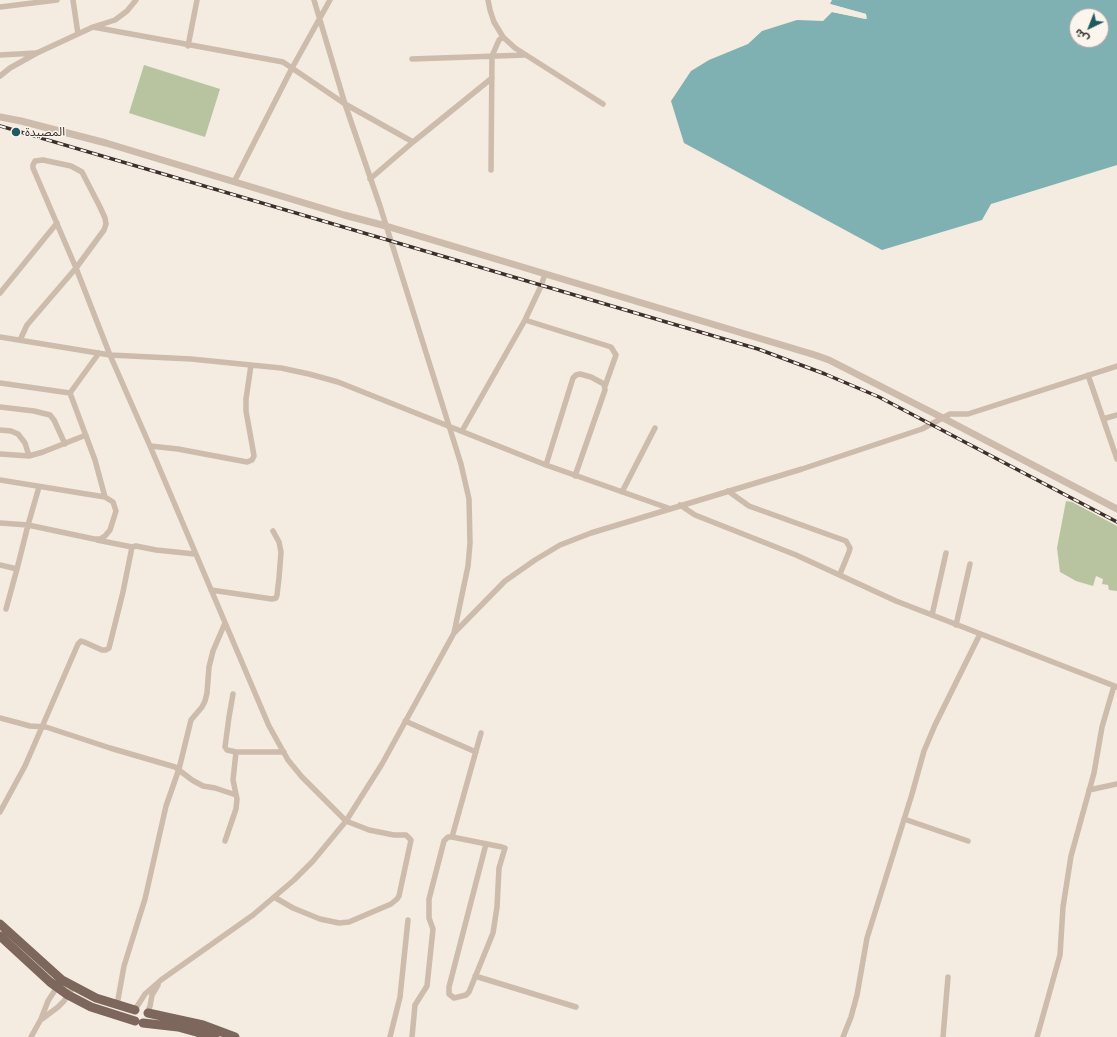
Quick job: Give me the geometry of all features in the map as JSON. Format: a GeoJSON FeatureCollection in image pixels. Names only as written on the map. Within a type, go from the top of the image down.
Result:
{"type":"FeatureCollection","features":[{"type":"Feature","properties":{"kind":"main road"},"geometry":{"type":"LineString","coordinates":[[0,924],[68,995],[91,1007],[139,1022],[178,1027],[215,1037]]}},
{"type":"Feature","properties":{"kind":"main road"},"geometry":{"type":"LineString","coordinates":[[0,936],[59,984],[74,986],[96,998],[117,1005],[136,1009],[142,1007],[148,1012],[203,1025],[235,1037]]}},
{"type":"Feature","properties":{"kind":"main road"},"geometry":{"type":"LineString","coordinates":[[136,1009],[133,1016],[139,1022]]}},
{"type":"Feature","properties":{"kind":"main road"},"geometry":{"type":"LineString","coordinates":[[139,1022],[147,1020],[148,1012]]}},
{"type":"Feature","properties":{"kind":"street"},"geometry":{"type":"LineString","coordinates":[[0,7],[57,0]]}},
{"type":"Feature","properties":{"kind":"street"},"geometry":{"type":"LineString","coordinates":[[73,0],[78,34]]}},
{"type":"Feature","properties":{"kind":"street"},"geometry":{"type":"LineString","coordinates":[[0,76],[10,68],[37,53],[78,34],[115,20],[127,11],[136,0]]}},
{"type":"Feature","properties":{"kind":"street"},"geometry":{"type":"LineString","coordinates":[[188,46],[197,0]]}},
{"type":"Feature","properties":{"kind":"street"},"geometry":{"type":"LineString","coordinates":[[314,0],[461,464],[469,499],[470,543],[468,566],[454,633]]}},
{"type":"Feature","properties":{"kind":"street"},"geometry":{"type":"LineString","coordinates":[[234,182],[292,68],[330,0]]}},
{"type":"Feature","properties":{"kind":"street"},"geometry":{"type":"LineString","coordinates":[[488,0],[494,22],[503,37],[515,48],[603,104]]}},
{"type":"Feature","properties":{"kind":"street"},"geometry":{"type":"LineString","coordinates":[[93,28],[283,62],[346,104],[413,142]]}},
{"type":"Feature","properties":{"kind":"street"},"geometry":{"type":"LineString","coordinates":[[491,170],[492,56],[499,40],[503,37]]}},
{"type":"Feature","properties":{"kind":"street"},"geometry":{"type":"LineString","coordinates":[[0,55],[37,53]]}},
{"type":"Feature","properties":{"kind":"street"},"geometry":{"type":"LineString","coordinates":[[412,59],[527,55]]}},
{"type":"Feature","properties":{"kind":"street"},"geometry":{"type":"LineString","coordinates":[[370,179],[492,78]]}},
{"type":"Feature","properties":{"kind":"street"},"geometry":{"type":"LineString","coordinates":[[0,117],[106,143],[822,358],[943,418],[1117,509]]}},
{"type":"Feature","properties":{"kind":"street"},"geometry":{"type":"LineString","coordinates":[[20,340],[27,325],[76,268],[104,230],[106,224],[105,218],[86,178],[80,169],[72,166],[43,160],[37,160],[33,164],[33,168],[76,268],[110,355],[269,726],[284,752],[302,777],[346,821],[369,830],[394,835],[402,834],[410,838],[400,892],[397,899],[391,904],[349,922],[339,923],[320,919],[293,908],[274,897]]}},
{"type":"Feature","properties":{"kind":"street"},"geometry":{"type":"LineString","coordinates":[[0,293],[57,223]]}},
{"type":"Feature","properties":{"kind":"street"},"geometry":{"type":"LineString","coordinates":[[462,431],[525,320],[545,274]]}},
{"type":"Feature","properties":{"kind":"street"},"geometry":{"type":"LineString","coordinates":[[525,320],[611,347],[616,355],[605,386],[606,390],[604,398],[575,476]]}},
{"type":"Feature","properties":{"kind":"street"},"geometry":{"type":"LineString","coordinates":[[0,337],[110,355],[191,359],[281,368],[309,374],[338,382],[546,465],[668,509]]}},
{"type":"Feature","properties":{"kind":"street"},"geometry":{"type":"LineString","coordinates":[[70,393],[99,353]]}},
{"type":"Feature","properties":{"kind":"street"},"geometry":{"type":"LineString","coordinates":[[150,446],[178,448],[247,462],[253,460],[253,450],[246,411],[246,399],[251,365]]}},
{"type":"Feature","properties":{"kind":"street"},"geometry":{"type":"LineString","coordinates":[[136,1009],[145,994],[161,980],[253,915],[313,862],[346,821],[382,764],[454,633],[505,581],[535,560],[560,545],[591,533],[680,505],[728,492],[922,429],[950,414],[968,414],[1117,366]]}},
{"type":"Feature","properties":{"kind":"street"},"geometry":{"type":"LineString","coordinates":[[546,465],[573,378],[576,375],[582,375],[598,380],[605,386]]}},
{"type":"Feature","properties":{"kind":"street"},"geometry":{"type":"LineString","coordinates":[[1088,375],[1117,459]]}},
{"type":"Feature","properties":{"kind":"street"},"geometry":{"type":"LineString","coordinates":[[0,383],[70,393]]}},
{"type":"Feature","properties":{"kind":"street"},"geometry":{"type":"LineString","coordinates":[[70,393],[98,470],[105,497]]}},
{"type":"Feature","properties":{"kind":"street"},"geometry":{"type":"LineString","coordinates":[[0,408],[34,411],[50,415],[54,420],[64,444]]}},
{"type":"Feature","properties":{"kind":"street"},"geometry":{"type":"LineString","coordinates":[[1103,419],[1117,415]]}},
{"type":"Feature","properties":{"kind":"street"},"geometry":{"type":"LineString","coordinates":[[622,492],[655,428]]}},
{"type":"Feature","properties":{"kind":"street"},"geometry":{"type":"LineString","coordinates":[[0,430],[11,431],[18,434],[25,443],[29,456]]}},
{"type":"Feature","properties":{"kind":"street"},"geometry":{"type":"LineString","coordinates":[[0,454],[29,456],[86,436]]}},
{"type":"Feature","properties":{"kind":"street"},"geometry":{"type":"LineString","coordinates":[[0,480],[105,497],[111,500],[116,510],[108,534],[100,539],[94,539]]}},
{"type":"Feature","properties":{"kind":"street"},"geometry":{"type":"LineString","coordinates":[[6,609],[39,487]]}},
{"type":"Feature","properties":{"kind":"street"},"geometry":{"type":"LineString","coordinates":[[728,492],[749,506],[846,542],[850,548],[840,574]]}},
{"type":"Feature","properties":{"kind":"street"},"geometry":{"type":"LineString","coordinates":[[680,505],[694,515],[840,574],[896,601],[1116,687],[1102,727],[1099,751],[1071,856],[1064,901],[1060,955],[1037,1037]]}},
{"type":"Feature","properties":{"kind":"street"},"geometry":{"type":"LineString","coordinates":[[0,523],[28,525],[132,547],[136,546],[195,554]]}},
{"type":"Feature","properties":{"kind":"street"},"geometry":{"type":"LineString","coordinates":[[211,590],[272,599],[276,598],[281,552],[279,542],[273,531]]}},
{"type":"Feature","properties":{"kind":"street"},"geometry":{"type":"LineString","coordinates":[[0,812],[25,766],[78,644],[81,641],[102,650],[109,648],[132,547]]}},
{"type":"Feature","properties":{"kind":"street"},"geometry":{"type":"LineString","coordinates":[[932,615],[946,554]]}},
{"type":"Feature","properties":{"kind":"street"},"geometry":{"type":"LineString","coordinates":[[956,625],[970,564]]}},
{"type":"Feature","properties":{"kind":"street"},"geometry":{"type":"LineString","coordinates":[[0,565],[17,569]]}},
{"type":"Feature","properties":{"kind":"street"},"geometry":{"type":"LineString","coordinates":[[117,1005],[124,966],[145,899],[159,834],[192,720],[205,701],[209,667],[213,650],[226,623]]}},
{"type":"Feature","properties":{"kind":"street"},"geometry":{"type":"LineString","coordinates":[[843,1037],[851,1017],[857,995],[867,938],[924,751],[935,724],[980,634]]}},
{"type":"Feature","properties":{"kind":"street"},"geometry":{"type":"LineString","coordinates":[[233,694],[225,747],[228,751],[284,752]]}},
{"type":"Feature","properties":{"kind":"street"},"geometry":{"type":"LineString","coordinates":[[0,718],[30,726],[42,727],[179,769],[192,780],[203,786],[215,788],[236,795]]}},
{"type":"Feature","properties":{"kind":"street"},"geometry":{"type":"LineString","coordinates":[[405,721],[476,752]]}},
{"type":"Feature","properties":{"kind":"street"},"geometry":{"type":"LineString","coordinates":[[452,837],[481,734]]}},
{"type":"Feature","properties":{"kind":"street"},"geometry":{"type":"LineString","coordinates":[[225,840],[236,813],[237,802],[233,774],[236,752]]}},
{"type":"Feature","properties":{"kind":"street"},"geometry":{"type":"LineString","coordinates":[[1089,790],[1117,784]]}},
{"type":"Feature","properties":{"kind":"street"},"geometry":{"type":"LineString","coordinates":[[904,819],[968,841]]}},
{"type":"Feature","properties":{"kind":"street"},"geometry":{"type":"LineString","coordinates":[[412,1037],[415,1005],[427,986],[433,929],[429,918],[429,900],[444,841],[448,837],[452,837],[502,846],[504,848],[499,868],[497,906],[493,933],[469,992],[466,996],[454,998],[449,994],[449,987],[486,844]]}},
{"type":"Feature","properties":{"kind":"street"},"geometry":{"type":"LineString","coordinates":[[390,1037],[400,997],[408,920]]}},
{"type":"Feature","properties":{"kind":"street"},"geometry":{"type":"LineString","coordinates":[[475,976],[576,1007]]}},
{"type":"Feature","properties":{"kind":"street"},"geometry":{"type":"LineString","coordinates":[[943,1037],[948,977]]}},
{"type":"Feature","properties":{"kind":"street"},"geometry":{"type":"LineString","coordinates":[[148,1012],[154,991],[161,980]]}},
{"type":"Feature","properties":{"kind":"street"},"geometry":{"type":"LineString","coordinates":[[31,1037],[42,1019],[48,1001],[59,984]]}},
{"type":"Feature","properties":{"kind":"street"},"geometry":{"type":"LineString","coordinates":[[42,1019],[58,1007],[74,986]]}},
{"type":"Feature","properties":{"kind":"green space"},"geometry":{"type":"Polygon","coordinates":[[[144,65],[220,89],[205,137],[129,113],[144,65]]]}},
{"type":"Feature","properties":{"kind":"green space"},"geometry":{"type":"Polygon","coordinates":[[[1066,501],[1072,502],[1117,526],[1117,591],[1109,590],[1108,585],[1102,584],[1103,579],[1096,576],[1093,586],[1076,581],[1060,572],[1057,548],[1066,501]]]}},
{"type":"Feature","properties":{"kind":"water"},"geometry":{"type":"Polygon","coordinates":[[[832,0],[1117,0],[1117,165],[991,204],[982,220],[882,250],[684,143],[671,101],[691,71],[709,60],[748,44],[762,31],[797,20],[823,21],[832,12],[865,19],[866,14],[830,4],[832,0]]]}},
{"type":"Feature","properties":{"kind":"pier"},"geometry":{"type":"Polygon","coordinates":[[[830,4],[866,14],[867,19],[832,12],[832,10],[864,16],[830,6],[830,4]]]}},
{"type":"Feature","properties":{"kind":"railway"},"geometry":{"type":"LineString","coordinates":[[0,126],[758,349],[825,374],[879,397],[1117,522]]}},
{"type":"Feature","properties":{"kind":"place","name":"المصيدة"},"geometry":{"type":"Point","coordinates":[16,132]}}]}
